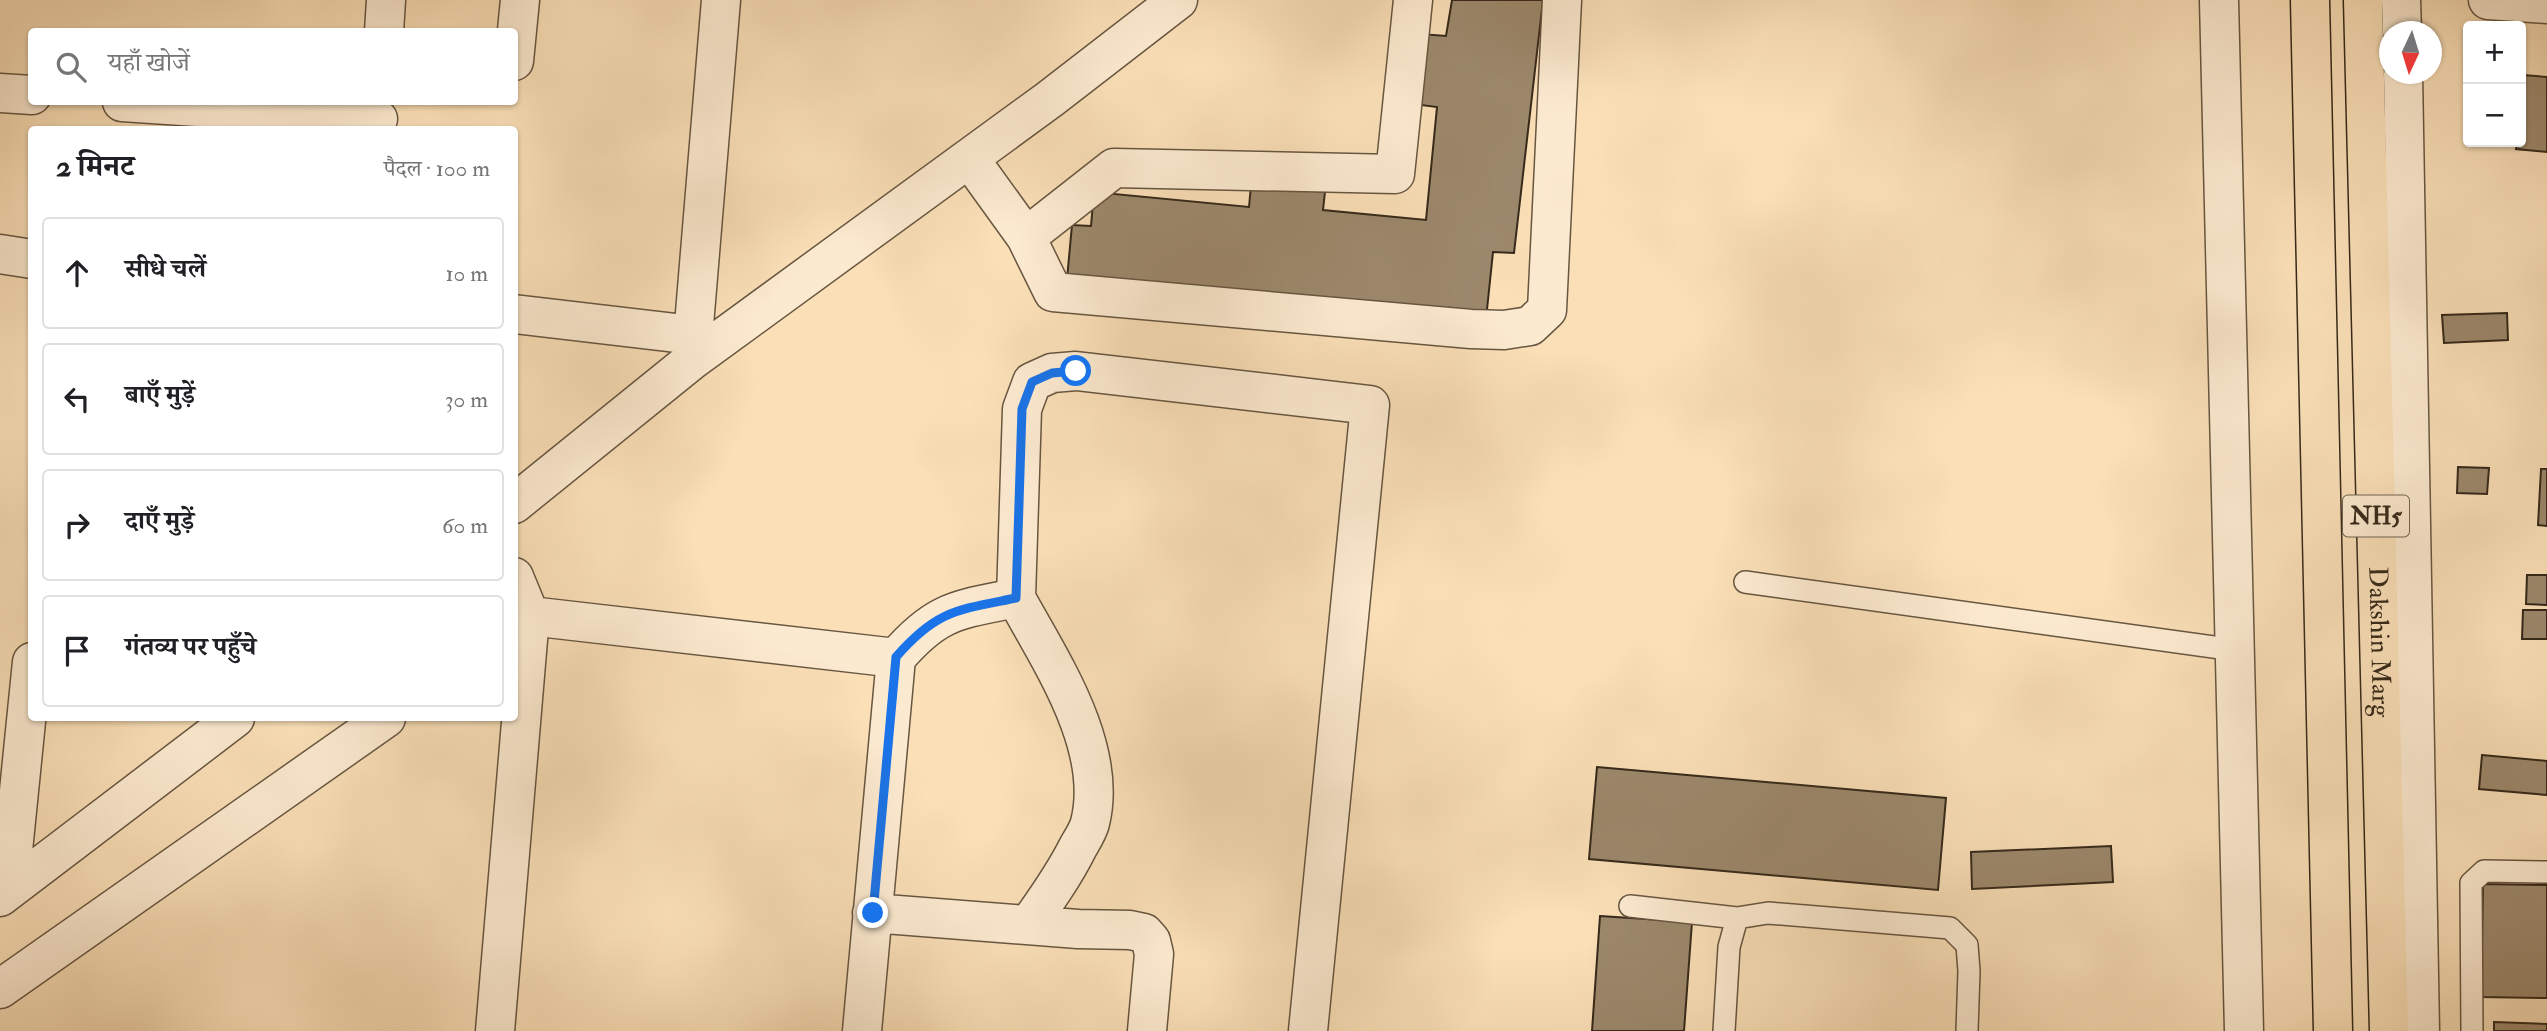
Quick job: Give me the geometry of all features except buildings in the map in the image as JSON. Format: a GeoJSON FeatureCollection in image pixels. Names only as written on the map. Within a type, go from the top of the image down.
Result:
{"type":"FeatureCollection","features":[{"type":"Feature","properties":{"kind":"highway","name":"NH5"},"geometry":{"type":"LineString","coordinates":[[2310,0],[2333,1031]]}},
{"type":"Feature","properties":{"kind":"highway","name":"Dakshin Marg"},"geometry":{"type":"LineString","coordinates":[[2363,0],[2389,1031]]}},
{"type":"Feature","properties":{"kind":"street"},"geometry":{"type":"LineString","coordinates":[[384,28],[386,0]]}},
{"type":"Feature","properties":{"kind":"street"},"geometry":{"type":"LineString","coordinates":[[517,28],[520,0]]}},
{"type":"Feature","properties":{"kind":"street"},"geometry":{"type":"LineString","coordinates":[[692,348],[721,0]]}},
{"type":"Feature","properties":{"kind":"street"},"geometry":{"type":"LineString","coordinates":[[518,500],[692,348],[969,158],[1178,0]]}},
{"type":"Feature","properties":{"kind":"street"},"geometry":{"type":"LineString","coordinates":[[1026,237],[1114,168],[1395,174],[1412,0]]}},
{"type":"Feature","properties":{"kind":"street"},"geometry":{"type":"LineString","coordinates":[[969,158],[1026,237],[1053,292],[1471,329],[1504,330],[1530,326],[1547,310],[1562,0]]}},
{"type":"Feature","properties":{"kind":"street"},"geometry":{"type":"LineString","coordinates":[[2220,0],[2244,1031]]}},
{"type":"Feature","properties":{"kind":"street"},"geometry":{"type":"LineString","coordinates":[[2401,0],[2402,21]]}},
{"type":"Feature","properties":{"kind":"street"},"geometry":{"type":"LineString","coordinates":[[2488,0],[2547,4]]}},
{"type":"Feature","properties":{"kind":"street"},"geometry":{"type":"LineString","coordinates":[[2403,84],[2420,1031]]}},
{"type":"Feature","properties":{"kind":"street"},"geometry":{"type":"LineString","coordinates":[[0,93],[28,95]]}},
{"type":"Feature","properties":{"kind":"street"},"geometry":{"type":"LineString","coordinates":[[173,105],[378,117]]}},
{"type":"Feature","properties":{"kind":"street"},"geometry":{"type":"LineString","coordinates":[[0,254],[28,258]]}},
{"type":"Feature","properties":{"kind":"street"},"geometry":{"type":"LineString","coordinates":[[518,315],[692,348]]}},
{"type":"Feature","properties":{"kind":"street"},"geometry":{"type":"LineString","coordinates":[[1029,924],[1062,879],[1090,824],[1094,783],[1090,754],[1079,720],[1016,598],[1022,409],[1032,382],[1052,373],[1076,371],[1370,405],[1308,1031]]}},
{"type":"Feature","properties":{"kind":"street"},"geometry":{"type":"LineString","coordinates":[[862,1031],[896,657],[931,622],[956,610],[1016,598]]}},
{"type":"Feature","properties":{"kind":"street"},"geometry":{"type":"LineString","coordinates":[[518,599],[522,621],[518,682]]}},
{"type":"Feature","properties":{"kind":"street"},"geometry":{"type":"LineString","coordinates":[[522,621],[896,657]]}},
{"type":"Feature","properties":{"kind":"street"},"geometry":{"type":"LineString","coordinates":[[4,894],[28,695]]}},
{"type":"Feature","properties":{"kind":"street"},"geometry":{"type":"LineString","coordinates":[[4,894],[231,721]]}},
{"type":"Feature","properties":{"kind":"street"},"geometry":{"type":"LineString","coordinates":[[0,989],[382,721]]}},
{"type":"Feature","properties":{"kind":"street"},"geometry":{"type":"LineString","coordinates":[[495,1031],[515,721]]}},
{"type":"Feature","properties":{"kind":"street"},"geometry":{"type":"LineString","coordinates":[[873,913],[1144,933],[1151,942],[1154,954],[1147,1031]]}},
{"type":"Feature","properties":{"kind":"lane"},"geometry":{"type":"LineString","coordinates":[[1745,582],[2235,650]]}},
{"type":"Feature","properties":{"kind":"lane"},"geometry":{"type":"LineString","coordinates":[[2472,1031],[2471,883],[2484,871],[2547,872]]}},
{"type":"Feature","properties":{"kind":"lane"},"geometry":{"type":"LineString","coordinates":[[1630,906],[1737,918],[1768,913],[1950,928],[1967,945],[1967,1031]]}},
{"type":"Feature","properties":{"kind":"lane"},"geometry":{"type":"LineString","coordinates":[[1724,1031],[1728,947],[1737,918]]}},
{"type":"Feature","properties":{"kind":"route"},"geometry":{"type":"LineString","coordinates":[[873,913],[896,657],[931,622],[956,610],[1016,598],[1022,409],[1032,382],[1052,373],[1076,371]]}}]}
